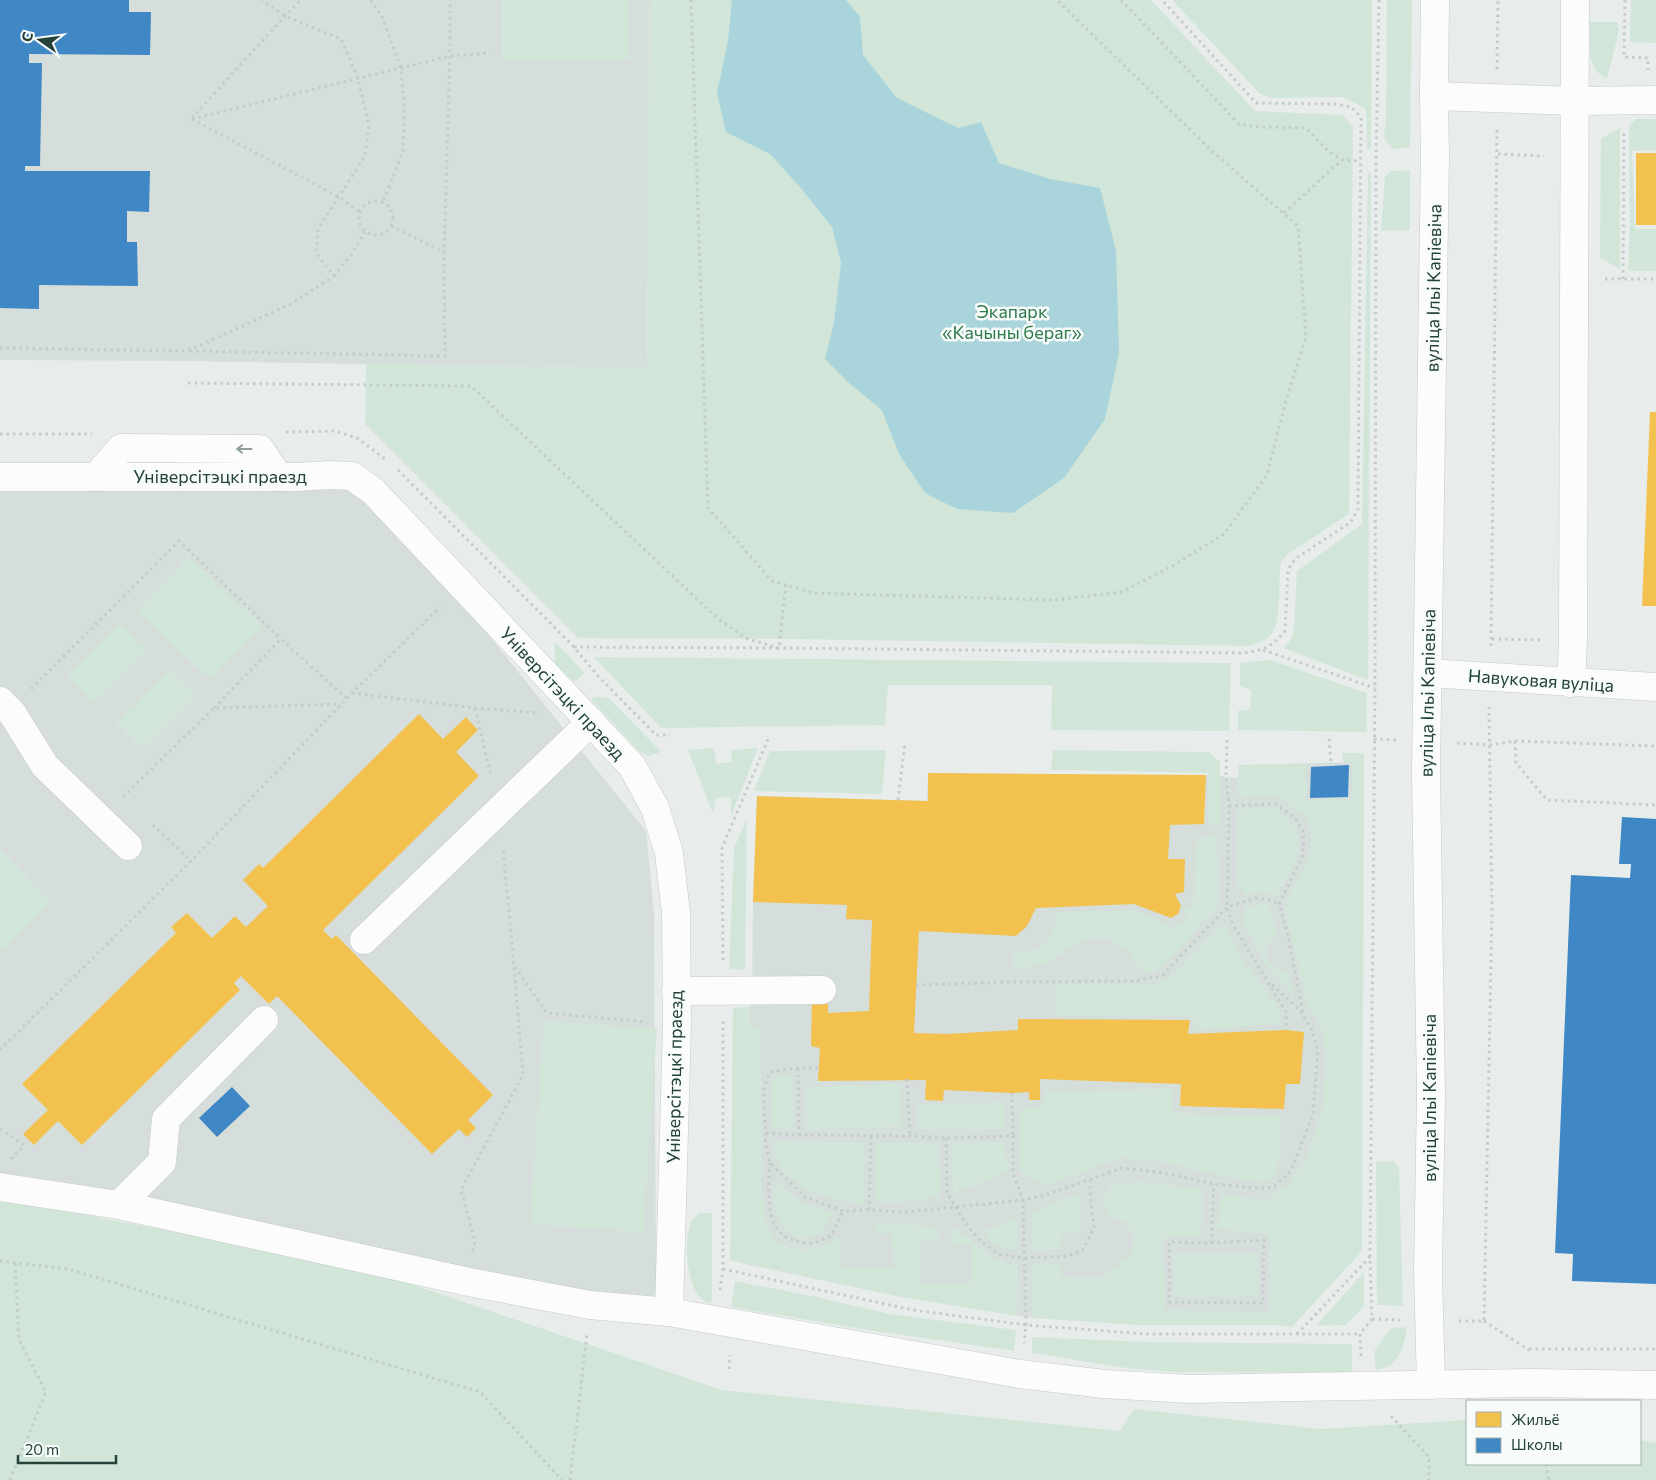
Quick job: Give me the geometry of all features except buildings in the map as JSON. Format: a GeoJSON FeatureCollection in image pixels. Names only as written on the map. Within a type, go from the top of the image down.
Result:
{"type":"FeatureCollection","features":[{"type":"Feature","properties":{"kind":"street","name":"вуліца Ільі Капіевіча"},"geometry":{"type":"LineString","coordinates":[[1431,1385],[1428,1291],[1431,1095],[1427,673],[1436,155],[1434,96],[1435,0]]}},
{"type":"Feature","properties":{"kind":"street"},"geometry":{"type":"LineString","coordinates":[[1571,682],[1573,640],[1575,0]]}},
{"type":"Feature","properties":{"kind":"street"},"geometry":{"type":"LineString","coordinates":[[1434,96],[1576,101],[1652,100]]}},
{"type":"Feature","properties":{"kind":"street","name":"Універсітэцкі праезд"},"geometry":{"type":"LineString","coordinates":[[0,477],[352,476],[373,491],[632,766],[655,808],[669,853],[676,913],[677,1024],[669,1312]]}},
{"type":"Feature","properties":{"kind":"street","name":"Навуковая вуліца"},"geometry":{"type":"LineString","coordinates":[[1427,673],[1656,687]]}},
{"type":"Feature","properties":{"kind":"street"},"geometry":{"type":"LineString","coordinates":[[4,713],[45,766],[128,846]]}},
{"type":"Feature","properties":{"kind":"street"},"geometry":{"type":"LineString","coordinates":[[364,940],[591,722]]}},
{"type":"Feature","properties":{"kind":"street"},"geometry":{"type":"LineString","coordinates":[[676,990],[822,990]]}},
{"type":"Feature","properties":{"kind":"street"},"geometry":{"type":"LineString","coordinates":[[119,1205],[162,1162],[166,1119],[264,1020]]}},
{"type":"Feature","properties":{"kind":"street"},"geometry":{"type":"LineString","coordinates":[[3,1176],[119,1205],[469,1282],[590,1305],[669,1312],[1020,1374],[1104,1384],[1190,1389],[1533,1383],[1656,1385]]}},
{"type":"Feature","properties":{"kind":"path"},"geometry":{"type":"LineString","coordinates":[[262,0],[285,16],[341,39],[358,78],[369,126],[365,156],[318,229],[316,253],[334,276]]}},
{"type":"Feature","properties":{"kind":"path"},"geometry":{"type":"LineString","coordinates":[[192,119],[301,0]]}},
{"type":"Feature","properties":{"kind":"path"},"geometry":{"type":"LineString","coordinates":[[371,0],[382,18],[401,68],[404,103],[403,151],[383,202]]}},
{"type":"Feature","properties":{"kind":"path"},"geometry":{"type":"LineString","coordinates":[[0,348],[445,356],[444,252],[450,0]]}},
{"type":"Feature","properties":{"kind":"path"},"geometry":{"type":"LineString","coordinates":[[692,0],[708,508],[772,581],[813,593],[1054,600],[1122,592],[1174,565],[1224,534],[1266,475],[1285,404],[1306,338],[1298,226],[1212,151],[1057,0]]}},
{"type":"Feature","properties":{"kind":"path"},"geometry":{"type":"LineString","coordinates":[[1121,0],[1239,124],[1262,127],[1306,128],[1328,151],[1342,160],[1360,161]]}},
{"type":"Feature","properties":{"kind":"path"},"geometry":{"type":"LineString","coordinates":[[574,646],[1244,653],[1262,650],[1276,642],[1285,631],[1288,572],[1291,564],[1298,557],[1351,522],[1358,509],[1361,117],[1351,107],[1336,104],[1256,103],[1162,0]]}},
{"type":"Feature","properties":{"kind":"path"},"geometry":{"type":"LineString","coordinates":[[1490,745],[1488,676],[1492,639],[1498,0]]}},
{"type":"Feature","properties":{"kind":"path"},"geometry":{"type":"LineString","coordinates":[[1625,0],[1624,57],[1648,58],[1652,100]]}},
{"type":"Feature","properties":{"kind":"path"},"geometry":{"type":"LineString","coordinates":[[192,119],[450,56],[490,53]]}},
{"type":"Feature","properties":{"kind":"path"},"geometry":{"type":"LineString","coordinates":[[192,119],[339,197],[359,211]]}},
{"type":"Feature","properties":{"kind":"path"},"geometry":{"type":"LineString","coordinates":[[1622,279],[1624,123]]}},
{"type":"Feature","properties":{"kind":"path"},"geometry":{"type":"LineString","coordinates":[[1284,213],[1342,160]]}},
{"type":"Feature","properties":{"kind":"path"},"geometry":{"type":"LineString","coordinates":[[378,200],[383,202],[391,210],[393,221],[391,226],[382,234],[377,235],[365,232],[359,222],[359,211],[367,202],[378,200]]}},
{"type":"Feature","properties":{"kind":"path"},"geometry":{"type":"LineString","coordinates":[[391,226],[444,252]]}},
{"type":"Feature","properties":{"kind":"path"},"geometry":{"type":"LineString","coordinates":[[187,350],[291,304],[334,276],[351,255],[365,232]]}},
{"type":"Feature","properties":{"kind":"path"},"geometry":{"type":"LineString","coordinates":[[188,384],[470,386],[716,617],[745,638],[779,648]]}},
{"type":"Feature","properties":{"kind":"path"},"geometry":{"type":"LineString","coordinates":[[29,691],[180,541],[281,639],[347,699]]}},
{"type":"Feature","properties":{"kind":"path"},"geometry":{"type":"LineString","coordinates":[[779,648],[786,585]]}},
{"type":"Feature","properties":{"kind":"path"},"geometry":{"type":"LineString","coordinates":[[0,1050],[190,861],[352,693],[442,605]]}},
{"type":"Feature","properties":{"kind":"path"},"geometry":{"type":"LineString","coordinates":[[123,797],[281,639]]}},
{"type":"Feature","properties":{"kind":"path"},"geometry":{"type":"LineString","coordinates":[[1492,639],[1573,640]]}},
{"type":"Feature","properties":{"kind":"path"},"geometry":{"type":"LineString","coordinates":[[1262,650],[1375,688]]}},
{"type":"Feature","properties":{"kind":"path"},"geometry":{"type":"LineString","coordinates":[[352,693],[475,708],[549,713]]}},
{"type":"Feature","properties":{"kind":"path"},"geometry":{"type":"LineString","coordinates":[[214,708],[342,704]]}},
{"type":"Feature","properties":{"kind":"path"},"geometry":{"type":"LineString","coordinates":[[469,1282],[475,1241],[461,1190],[523,1075],[499,810],[475,708]]}},
{"type":"Feature","properties":{"kind":"path"},"geometry":{"type":"LineString","coordinates":[[728,1369],[732,1341],[715,1337],[723,1269],[722,848],[769,737]]}},
{"type":"Feature","properties":{"kind":"path"},"geometry":{"type":"LineString","coordinates":[[1329,739],[1331,763]]}},
{"type":"Feature","properties":{"kind":"path"},"geometry":{"type":"LineString","coordinates":[[1374,739],[1490,745],[1515,741],[1656,746]]}},
{"type":"Feature","properties":{"kind":"path"},"geometry":{"type":"LineString","coordinates":[[1226,740],[1226,777],[1229,806],[1227,907],[1234,925],[1286,1012],[1286,1030]]}},
{"type":"Feature","properties":{"kind":"path"},"geometry":{"type":"LineString","coordinates":[[1515,741],[1516,763],[1547,800],[1656,805]]}},
{"type":"Feature","properties":{"kind":"path"},"geometry":{"type":"LineString","coordinates":[[898,800],[905,743]]}},
{"type":"Feature","properties":{"kind":"path"},"geometry":{"type":"LineString","coordinates":[[1229,806],[1276,804],[1295,818],[1304,832],[1303,855],[1279,904],[1287,931],[1303,1016]]}},
{"type":"Feature","properties":{"kind":"path"},"geometry":{"type":"LineString","coordinates":[[916,985],[1012,982],[1137,982],[1164,975],[1227,907],[1256,898],[1270,900],[1279,904]]}},
{"type":"Feature","properties":{"kind":"path"},"geometry":{"type":"LineString","coordinates":[[514,966],[547,1013],[677,1024]]}},
{"type":"Feature","properties":{"kind":"path"},"geometry":{"type":"LineString","coordinates":[[770,1163],[805,1197],[843,1210],[906,1212],[1023,1200],[1046,1195],[1122,1168],[1158,1172],[1214,1184],[1256,1188],[1274,1187],[1291,1171],[1313,1114],[1318,1052],[1311,1028],[1299,1009],[1269,982]]}},
{"type":"Feature","properties":{"kind":"path"},"geometry":{"type":"LineString","coordinates":[[798,1068],[799,1135]]}},
{"type":"Feature","properties":{"kind":"path"},"geometry":{"type":"LineString","coordinates":[[818,1068],[798,1068],[770,1072],[764,1088],[765,1139],[770,1163],[768,1191],[770,1214],[779,1231],[792,1240],[812,1244],[831,1236],[843,1210]]}},
{"type":"Feature","properties":{"kind":"path"},"geometry":{"type":"LineString","coordinates":[[907,1079],[910,1136]]}},
{"type":"Feature","properties":{"kind":"path"},"geometry":{"type":"LineString","coordinates":[[1012,1094],[1013,1173],[1023,1200],[1026,1326]]}},
{"type":"Feature","properties":{"kind":"path"},"geometry":{"type":"LineString","coordinates":[[0,1129],[24,1145],[3,1176]]}},
{"type":"Feature","properties":{"kind":"path"},"geometry":{"type":"LineString","coordinates":[[766,1133],[946,1138],[1012,1136]]}},
{"type":"Feature","properties":{"kind":"path"},"geometry":{"type":"LineString","coordinates":[[869,1210],[871,1136]]}},
{"type":"Feature","properties":{"kind":"path"},"geometry":{"type":"LineString","coordinates":[[946,1138],[948,1193],[968,1227],[983,1243],[998,1254],[1025,1258],[1068,1256],[1083,1250],[1094,1227],[1089,1181]]}},
{"type":"Feature","properties":{"kind":"path"},"geometry":{"type":"LineString","coordinates":[[1211,1243],[1214,1184]]}},
{"type":"Feature","properties":{"kind":"path"},"geometry":{"type":"LineString","coordinates":[[1264,1240],[1264,1303],[1169,1302],[1169,1242],[1211,1243],[1264,1240]]}},
{"type":"Feature","properties":{"kind":"path"},"geometry":{"type":"LineString","coordinates":[[1296,1335],[1370,1257]]}},
{"type":"Feature","properties":{"kind":"path"},"geometry":{"type":"LineString","coordinates":[[0,1261],[68,1268],[480,1392],[562,1480]]}},
{"type":"Feature","properties":{"kind":"path"},"geometry":{"type":"LineString","coordinates":[[10,1480],[46,1392],[19,1340],[14,1262]]}},
{"type":"Feature","properties":{"kind":"path"},"geometry":{"type":"LineString","coordinates":[[723,1269],[913,1310],[1026,1326],[1147,1334],[1360,1334],[1372,1319]]}},
{"type":"Feature","properties":{"kind":"path"},"geometry":{"type":"LineString","coordinates":[[570,1480],[590,1305]]}},
{"type":"Feature","properties":{"kind":"path"},"geometry":{"type":"LineString","coordinates":[[1529,1349],[1656,1349]]}},
{"type":"Feature","properties":{"kind":"path"},"geometry":{"type":"LineString","coordinates":[[1387,1411],[1429,1457],[1429,1480]]}},
{"type":"Feature","properties":{"kind":"path"},"geometry":{"type":"LineString","coordinates":[[1546,1465],[1549,1480]]}},
{"type":"Feature","properties":{"kind":"shaded area"},"geometry":{"type":"Polygon","coordinates":[[[0,0],[650,0],[647,369],[189,361],[0,360],[0,0]]]}},
{"type":"Feature","properties":{"kind":"shaded area"},"geometry":{"type":"Polygon","coordinates":[[[330,475],[373,491],[646,831],[654,913],[656,1264],[669,1312],[0,1188],[0,476],[330,475]]]}},
{"type":"Feature","properties":{"kind":"shaded area"},"geometry":{"type":"Polygon","coordinates":[[[1353,762],[1348,1256],[1278,1325],[1140,1325],[1025,1317],[897,1296],[745,1264],[750,1007],[752,997],[757,796],[927,801],[928,773],[1206,775],[1238,778],[1239,765],[1353,762]]]}},
{"type":"Feature","properties":{"kind":"green space"},"geometry":{"type":"Polygon","coordinates":[[[502,0],[629,0],[629,60],[502,60],[502,0]]]}},
{"type":"Feature","properties":{"kind":"green space","name":"Экапарк «Качыны бераг»"},"geometry":{"type":"Polygon","coordinates":[[[650,0],[1151,0],[1255,111],[1342,115],[1353,126],[1349,514],[1288,554],[1281,562],[1277,621],[1269,637],[1247,646],[793,639],[578,638],[365,424],[366,364],[647,369],[650,0]]]}},
{"type":"Feature","properties":{"kind":"green space"},"geometry":{"type":"Polygon","coordinates":[[[1172,0],[1372,0],[1371,149],[1367,149],[1366,109],[1343,97],[1270,98],[1259,93],[1172,0]]]}},
{"type":"Feature","properties":{"kind":"green space"},"geometry":{"type":"Polygon","coordinates":[[[1387,0],[1412,0],[1410,147],[1392,149],[1384,138],[1387,0]]]}},
{"type":"Feature","properties":{"kind":"green space"},"geometry":{"type":"Polygon","coordinates":[[[1631,0],[1656,0],[1656,43],[1630,42],[1631,0]]]}},
{"type":"Feature","properties":{"kind":"green space"},"geometry":{"type":"Polygon","coordinates":[[[1590,22],[1617,22],[1619,31],[1607,79],[1595,68],[1592,61],[1590,54],[1590,22]]]}},
{"type":"Feature","properties":{"kind":"green space"},"geometry":{"type":"Polygon","coordinates":[[[1636,119],[1656,119],[1656,150],[1632,151],[1635,229],[1656,229],[1656,271],[1628,271],[1630,228],[1629,126],[1636,119]]]}},
{"type":"Feature","properties":{"kind":"green space"},"geometry":{"type":"Polygon","coordinates":[[[1620,128],[1620,269],[1600,258],[1601,139],[1620,128]]]}},
{"type":"Feature","properties":{"kind":"green space"},"geometry":{"type":"Polygon","coordinates":[[[1410,170],[1410,230],[1381,231],[1385,177],[1392,171],[1410,170]]]}},
{"type":"Feature","properties":{"kind":"green space"},"geometry":{"type":"Polygon","coordinates":[[[1368,172],[1371,174],[1368,680],[1283,648],[1290,641],[1294,629],[1297,571],[1362,524],[1368,172]]]}},
{"type":"Feature","properties":{"kind":"green space"},"geometry":{"type":"Polygon","coordinates":[[[188,557],[262,625],[210,680],[138,611],[188,557]]]}},
{"type":"Feature","properties":{"kind":"green space"},"geometry":{"type":"Polygon","coordinates":[[[121,624],[147,649],[94,703],[68,676],[121,624]]]}},
{"type":"Feature","properties":{"kind":"green space"},"geometry":{"type":"Polygon","coordinates":[[[555,642],[585,673],[574,682],[555,663],[555,642]]]}},
{"type":"Feature","properties":{"kind":"green space"},"geometry":{"type":"Polygon","coordinates":[[[594,657],[1231,663],[1229,731],[1051,730],[1052,685],[888,685],[885,725],[661,728],[594,657]]]}},
{"type":"Feature","properties":{"kind":"green space"},"geometry":{"type":"Polygon","coordinates":[[[1270,660],[1367,693],[1367,732],[1238,730],[1238,711],[1250,709],[1251,690],[1240,686],[1240,663],[1270,660]]]}},
{"type":"Feature","properties":{"kind":"green space"},"geometry":{"type":"Polygon","coordinates":[[[169,670],[195,695],[142,748],[116,722],[169,670]]]}},
{"type":"Feature","properties":{"kind":"green space"},"geometry":{"type":"Polygon","coordinates":[[[590,698],[609,698],[661,752],[649,756],[641,753],[590,698]]]}},
{"type":"Feature","properties":{"kind":"green space"},"geometry":{"type":"Polygon","coordinates":[[[714,748],[716,764],[732,762],[731,750],[758,748],[731,816],[731,797],[716,798],[713,814],[688,750],[714,748]]]}},
{"type":"Feature","properties":{"kind":"green space"},"geometry":{"type":"Polygon","coordinates":[[[886,750],[882,794],[754,791],[770,751],[886,750]]]}},
{"type":"Feature","properties":{"kind":"green space"},"geometry":{"type":"Polygon","coordinates":[[[1053,750],[1209,752],[1220,762],[1221,824],[1208,824],[1208,773],[1051,770],[1053,750]]]}},
{"type":"Feature","properties":{"kind":"green space"},"geometry":{"type":"Polygon","coordinates":[[[1342,753],[1364,753],[1362,1251],[1292,1327],[1278,1325],[1140,1325],[1032,1318],[1033,1263],[1062,1264],[1061,1277],[1103,1278],[1132,1253],[1134,1234],[1126,1223],[1108,1214],[1103,1199],[1113,1184],[1139,1182],[1203,1189],[1201,1237],[1164,1237],[1162,1243],[1165,1310],[1269,1312],[1270,1234],[1217,1229],[1221,1195],[1267,1200],[1286,1186],[1302,1166],[1315,1136],[1324,1100],[1326,1061],[1324,1032],[1309,1006],[1304,992],[1285,909],[1287,897],[1304,869],[1310,852],[1311,832],[1305,816],[1278,797],[1238,798],[1239,765],[1305,764],[1307,800],[1353,798],[1353,762],[1343,762],[1342,753]]]}},
{"type":"Feature","properties":{"kind":"green space"},"geometry":{"type":"Polygon","coordinates":[[[1274,807],[1287,818],[1295,829],[1299,839],[1299,849],[1290,871],[1276,896],[1264,893],[1245,895],[1237,883],[1237,810],[1274,807]]]}},
{"type":"Feature","properties":{"kind":"green space"},"geometry":{"type":"Polygon","coordinates":[[[747,819],[745,970],[729,969],[734,848],[747,819]]]}},
{"type":"Feature","properties":{"kind":"green space"},"geometry":{"type":"Polygon","coordinates":[[[1212,835],[1217,840],[1219,905],[1163,967],[1150,973],[1140,968],[1125,949],[1108,938],[1085,939],[1044,965],[1014,968],[1013,952],[1036,950],[1046,942],[1058,912],[1133,910],[1174,928],[1185,920],[1187,906],[1193,908],[1195,849],[1199,839],[1212,835]]]}},
{"type":"Feature","properties":{"kind":"green space"},"geometry":{"type":"Polygon","coordinates":[[[0,849],[51,902],[2,950],[0,948],[0,849]]]}},
{"type":"Feature","properties":{"kind":"green space"},"geometry":{"type":"Polygon","coordinates":[[[1269,904],[1276,935],[1266,945],[1267,959],[1275,969],[1288,971],[1293,995],[1268,968],[1244,923],[1242,914],[1246,907],[1269,904]]]}},
{"type":"Feature","properties":{"kind":"green space"},"geometry":{"type":"Polygon","coordinates":[[[1225,923],[1240,957],[1280,1011],[1282,1023],[1194,1031],[1193,1016],[1055,1015],[1056,985],[1158,985],[1174,973],[1225,923]]]}},
{"type":"Feature","properties":{"kind":"green space"},"geometry":{"type":"Polygon","coordinates":[[[750,1007],[750,1024],[760,1031],[763,1201],[767,1224],[776,1239],[789,1247],[804,1250],[820,1247],[839,1235],[841,1268],[895,1269],[892,1234],[874,1233],[876,1222],[937,1227],[940,1239],[920,1242],[919,1283],[972,1283],[971,1243],[954,1244],[951,1231],[957,1229],[991,1257],[1006,1263],[1018,1264],[1017,1316],[897,1296],[730,1260],[733,1008],[750,1007]]]}},
{"type":"Feature","properties":{"kind":"green space"},"geometry":{"type":"Polygon","coordinates":[[[544,1021],[657,1029],[643,1232],[530,1224],[544,1021]]]}},
{"type":"Feature","properties":{"kind":"green space"},"geometry":{"type":"Polygon","coordinates":[[[792,1074],[794,1129],[771,1128],[771,1087],[776,1075],[792,1074]]]}},
{"type":"Feature","properties":{"kind":"green space"},"geometry":{"type":"Polygon","coordinates":[[[901,1084],[902,1126],[807,1130],[806,1087],[901,1084]]]}},
{"type":"Feature","properties":{"kind":"green space"},"geometry":{"type":"Polygon","coordinates":[[[1174,1089],[1171,1113],[1281,1117],[1278,1172],[1265,1183],[1213,1174],[1158,1161],[1120,1158],[1045,1186],[1019,1171],[1021,1109],[1041,1107],[1044,1091],[1174,1089]]]}},
{"type":"Feature","properties":{"kind":"green space"},"geometry":{"type":"Polygon","coordinates":[[[1005,1102],[1005,1129],[917,1129],[918,1105],[1005,1102]]]}},
{"type":"Feature","properties":{"kind":"green space"},"geometry":{"type":"Polygon","coordinates":[[[774,1141],[864,1142],[864,1204],[827,1197],[794,1181],[779,1163],[774,1149],[774,1141]]]}},
{"type":"Feature","properties":{"kind":"green space"},"geometry":{"type":"Polygon","coordinates":[[[876,1142],[938,1143],[940,1196],[915,1201],[876,1203],[876,1142]]]}},
{"type":"Feature","properties":{"kind":"green space"},"geometry":{"type":"Polygon","coordinates":[[[1004,1142],[1008,1172],[954,1193],[951,1143],[1004,1142]]]}},
{"type":"Feature","properties":{"kind":"green space"},"geometry":{"type":"Polygon","coordinates":[[[1394,1161],[1399,1168],[1403,1306],[1377,1305],[1376,1162],[1394,1161]]]}},
{"type":"Feature","properties":{"kind":"green space"},"geometry":{"type":"Polygon","coordinates":[[[774,1181],[802,1201],[816,1208],[834,1213],[825,1224],[823,1233],[803,1238],[794,1236],[784,1228],[775,1209],[774,1181]]]}},
{"type":"Feature","properties":{"kind":"green space"},"geometry":{"type":"Polygon","coordinates":[[[1079,1194],[1081,1232],[1063,1232],[1061,1249],[1033,1250],[1033,1212],[1079,1194]]]}},
{"type":"Feature","properties":{"kind":"green space"},"geometry":{"type":"Polygon","coordinates":[[[0,1199],[358,1266],[722,1390],[1120,1431],[1134,1409],[1321,1429],[1466,1420],[1466,1465],[1641,1465],[1641,1440],[1656,1443],[1656,1480],[0,1480],[0,1199]]]}},
{"type":"Feature","properties":{"kind":"green space"},"geometry":{"type":"Polygon","coordinates":[[[700,1213],[712,1213],[712,1301],[709,1304],[699,1296],[694,1287],[687,1258],[689,1228],[693,1220],[700,1213]]]}},
{"type":"Feature","properties":{"kind":"green space"},"geometry":{"type":"Polygon","coordinates":[[[1017,1217],[1019,1249],[1007,1250],[998,1247],[984,1231],[1017,1217]]]}},
{"type":"Feature","properties":{"kind":"green space"},"geometry":{"type":"Polygon","coordinates":[[[1258,1253],[1259,1296],[1174,1297],[1174,1254],[1258,1253]]]}},
{"type":"Feature","properties":{"kind":"green space"},"geometry":{"type":"Polygon","coordinates":[[[1364,1272],[1364,1306],[1346,1325],[1316,1326],[1364,1272]]]}},
{"type":"Feature","properties":{"kind":"green space"},"geometry":{"type":"Polygon","coordinates":[[[735,1281],[890,1314],[1016,1330],[1014,1351],[875,1331],[731,1307],[735,1281]]]}},
{"type":"Feature","properties":{"kind":"green space"},"geometry":{"type":"Polygon","coordinates":[[[1407,1327],[1398,1357],[1388,1366],[1376,1370],[1374,1352],[1390,1329],[1407,1327]]]}},
{"type":"Feature","properties":{"kind":"green space"},"geometry":{"type":"Polygon","coordinates":[[[1032,1337],[1149,1342],[1352,1344],[1352,1373],[1172,1372],[1127,1368],[1032,1353],[1032,1337]]]}},
{"type":"Feature","properties":{"kind":"water"},"geometry":{"type":"Polygon","coordinates":[[[732,0],[846,0],[860,17],[863,55],[897,98],[958,128],[981,122],[999,163],[1050,179],[1100,188],[1116,251],[1119,353],[1105,419],[1064,478],[1013,513],[957,509],[925,493],[899,454],[882,410],[850,384],[825,359],[834,322],[841,263],[832,227],[800,187],[770,154],[726,132],[717,93],[728,41],[732,0]]]}}]}
